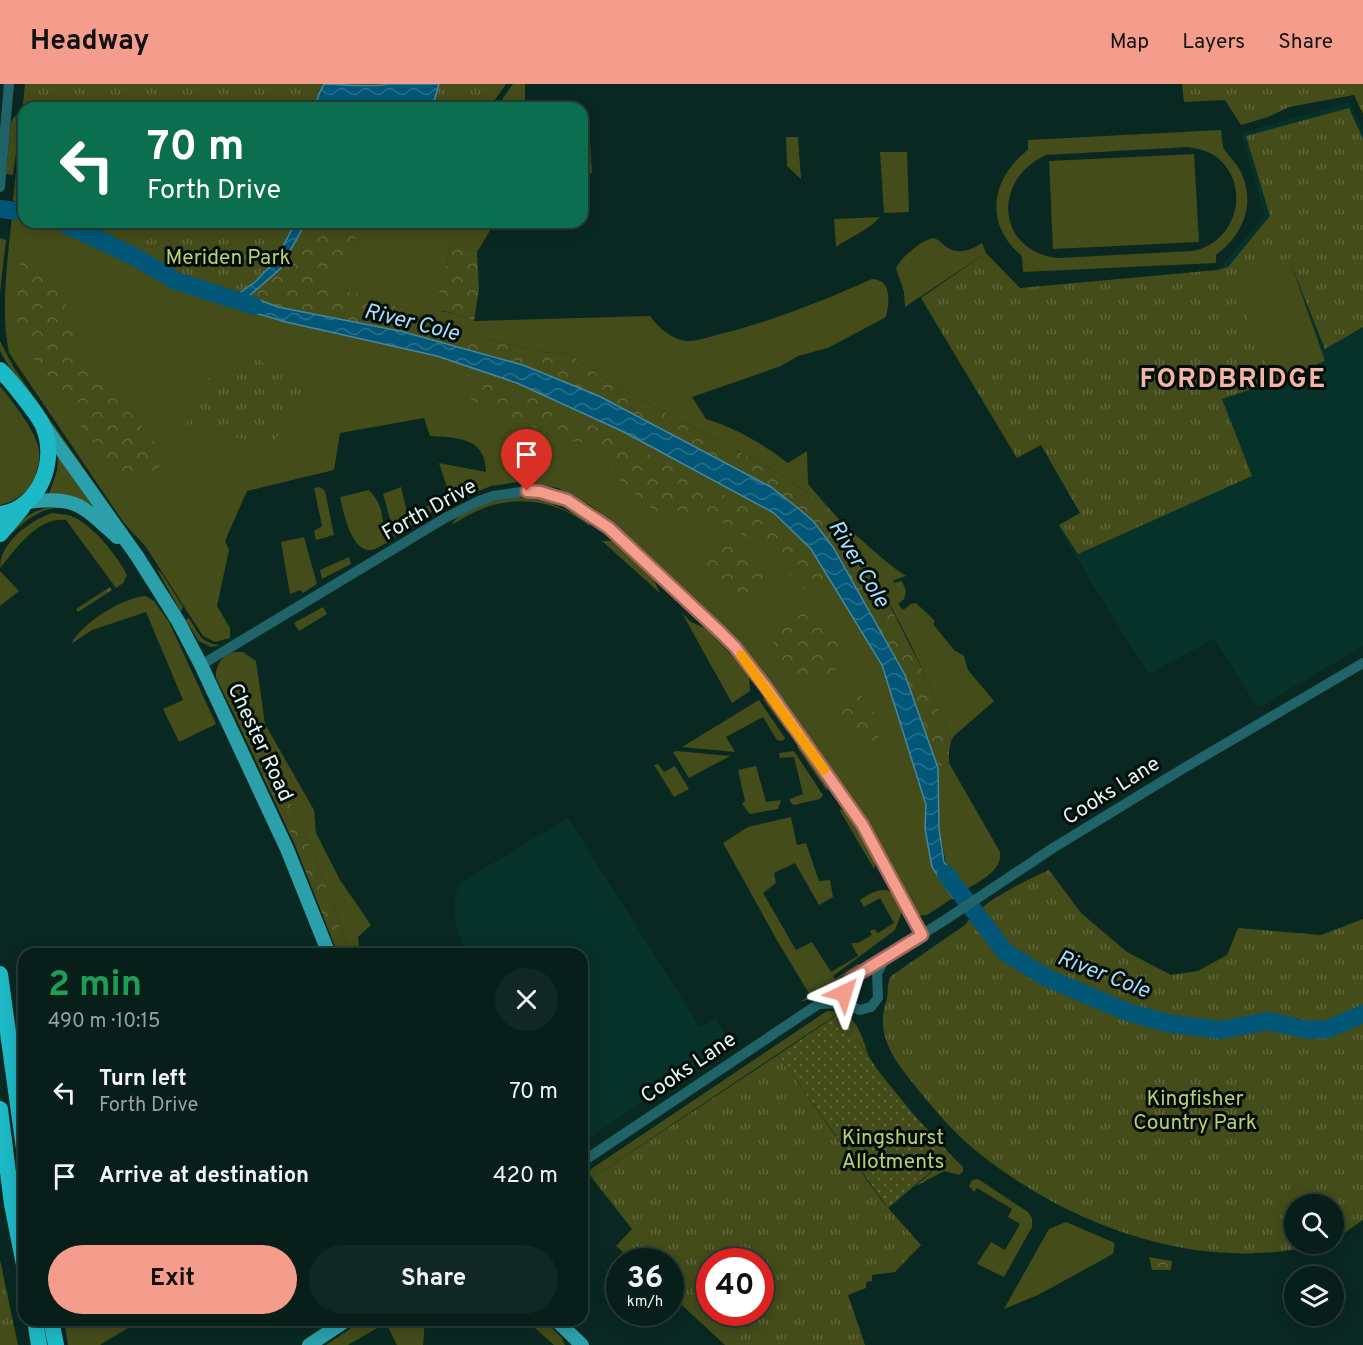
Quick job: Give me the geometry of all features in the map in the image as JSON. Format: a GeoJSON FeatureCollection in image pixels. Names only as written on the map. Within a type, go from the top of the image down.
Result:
{"type":"FeatureCollection","features":[{"type":"Feature","properties":{"kind":"highway"},"geometry":{"type":"LineString","coordinates":[[0,534],[40,486],[49,453],[43,425],[1,370]]}},
{"type":"Feature","properties":{"kind":"highway"},"geometry":{"type":"LineString","coordinates":[[0,513],[25,505]]}},
{"type":"Feature","properties":{"kind":"highway"},"geometry":{"type":"LineString","coordinates":[[0,974],[18,1105]]}},
{"type":"Feature","properties":{"kind":"highway"},"geometry":{"type":"LineString","coordinates":[[0,1109],[18,1234]]}},
{"type":"Feature","properties":{"kind":"highway"},"geometry":{"type":"LineString","coordinates":[[35,1326],[39,1345]]}},
{"type":"Feature","properties":{"kind":"highway"},"geometry":{"type":"LineString","coordinates":[[52,1326],[56,1345]]}},
{"type":"Feature","properties":{"kind":"main road","name":"Chester Road"},"geometry":{"type":"LineString","coordinates":[[43,425],[137,556],[178,621],[287,849],[327,948]]}},
{"type":"Feature","properties":{"kind":"main road","name":"Chester Road"},"geometry":{"type":"LineString","coordinates":[[25,505],[50,499],[79,504],[137,556]]}},
{"type":"Feature","properties":{"kind":"main road"},"geometry":{"type":"LineString","coordinates":[[309,1345],[338,1326]]}},
{"type":"Feature","properties":{"kind":"main road"},"geometry":{"type":"LineString","coordinates":[[562,1326],[582,1345]]}},
{"type":"Feature","properties":{"kind":"street"},"geometry":{"type":"LineString","coordinates":[[0,187],[9,84]]}},
{"type":"Feature","properties":{"kind":"street","name":"Forth Drive"},"geometry":{"type":"LineString","coordinates":[[201,665],[445,518],[479,501],[512,492],[527,491],[540,492],[567,500],[609,528],[735,647],[862,824],[922,935]]}},
{"type":"Feature","properties":{"kind":"street","name":"Cooks Lane"},"geometry":{"type":"LineString","coordinates":[[588,1158],[817,1005],[845,989],[855,977],[997,885],[1184,768],[1363,663]]}},
{"type":"Feature","properties":{"kind":"street"},"geometry":{"type":"LineString","coordinates":[[817,1005],[834,1002],[860,1010],[871,1007],[878,998],[877,974],[885,958]]}},
{"type":"Feature","properties":{"kind":"street"},"geometry":{"type":"LineString","coordinates":[[855,977],[869,978],[877,986]]}},
{"type":"Feature","properties":{"kind":"street"},"geometry":{"type":"LineString","coordinates":[[845,989],[844,996],[849,1005]]}},
{"type":"Feature","properties":{"kind":"shaded area"},"geometry":{"type":"Polygon","coordinates":[[[1350,102],[1363,130],[1363,646],[1258,708],[1214,639],[1148,674],[1057,526],[1080,513],[1041,445],[1017,458],[921,298],[986,253],[1020,288],[1218,270],[1261,220],[1264,212],[1241,133],[1350,102]]]}},
{"type":"Feature","properties":{"kind":"shaded area"},"geometry":{"type":"Polygon","coordinates":[[[568,818],[700,1027],[716,1019],[729,1043],[588,1139],[588,948],[463,948],[455,920],[455,895],[460,883],[568,818]]]}},
{"type":"Feature","properties":{"kind":"green space"},"geometry":{"type":"Polygon","coordinates":[[[25,84],[506,84],[493,102],[23,102],[25,84]]]}},
{"type":"Feature","properties":{"kind":"green space"},"geometry":{"type":"Polygon","coordinates":[[[513,84],[525,84],[525,102],[500,102],[513,84]]]}},
{"type":"Feature","properties":{"kind":"green space"},"geometry":{"type":"Polygon","coordinates":[[[1182,84],[1363,84],[1363,114],[1354,95],[1289,107],[1268,117],[1241,125],[1225,100],[1184,102],[1182,84]]]}},
{"type":"Feature","properties":{"kind":"green space"},"geometry":{"type":"Polygon","coordinates":[[[1349,108],[1363,139],[1363,327],[1325,349],[1289,259],[1234,281],[1273,382],[1222,399],[1252,476],[1078,554],[1059,525],[1080,513],[1041,445],[1017,458],[921,298],[986,253],[1020,288],[1218,270],[1228,267],[1270,216],[1246,136],[1349,108]]]}},
{"type":"Feature","properties":{"kind":"green space"},"geometry":{"type":"Polygon","coordinates":[[[18,114],[18,140],[13,175],[6,174],[11,122],[18,114]]]}},
{"type":"Feature","properties":{"kind":"green space"},"geometry":{"type":"Polygon","coordinates":[[[588,127],[589,127],[592,173],[588,173],[588,127]]]}},
{"type":"Feature","properties":{"kind":"green space"},"geometry":{"type":"Polygon","coordinates":[[[1221,130],[1224,149],[1239,169],[1245,184],[1247,207],[1244,218],[1233,238],[1216,255],[1216,263],[1023,272],[1022,256],[1010,244],[1002,230],[997,216],[996,202],[999,188],[1006,174],[1028,150],[1028,140],[1221,130]],[[1188,147],[1046,155],[1028,166],[1016,181],[1010,197],[1008,214],[1013,229],[1023,243],[1038,253],[1058,258],[1193,251],[1208,246],[1228,226],[1234,213],[1235,185],[1229,171],[1216,156],[1188,147]]]}},
{"type":"Feature","properties":{"kind":"green space"},"geometry":{"type":"Polygon","coordinates":[[[786,137],[798,137],[801,179],[787,166],[786,137]]]}},
{"type":"Feature","properties":{"kind":"green space"},"geometry":{"type":"Polygon","coordinates":[[[18,152],[18,202],[13,201],[18,152]]]}},
{"type":"Feature","properties":{"kind":"green space"},"geometry":{"type":"Polygon","coordinates":[[[880,152],[907,152],[909,212],[884,213],[880,152]]]}},
{"type":"Feature","properties":{"kind":"green space"},"geometry":{"type":"Polygon","coordinates":[[[1194,154],[1199,242],[1053,249],[1049,161],[1194,154]]]}},
{"type":"Feature","properties":{"kind":"green space"},"geometry":{"type":"Polygon","coordinates":[[[12,215],[18,216],[18,228],[62,228],[172,284],[205,298],[286,322],[437,356],[517,383],[624,432],[774,513],[811,549],[882,666],[926,805],[925,829],[932,867],[953,898],[927,915],[916,916],[853,800],[755,664],[736,642],[616,526],[591,506],[558,488],[518,482],[491,486],[452,502],[439,463],[486,472],[484,460],[481,452],[468,442],[430,436],[424,418],[340,433],[334,470],[247,491],[225,541],[229,550],[217,606],[230,628],[230,638],[215,642],[203,636],[146,547],[124,523],[9,353],[5,319],[12,215]]]}},
{"type":"Feature","properties":{"kind":"green space"},"geometry":{"type":"Polygon","coordinates":[[[880,217],[865,230],[836,247],[834,219],[880,217]]]}},
{"type":"Feature","properties":{"kind":"green space","name":"Meriden Park"},"geometry":{"type":"Polygon","coordinates":[[[96,228],[292,228],[272,262],[237,295],[198,283],[140,254],[96,228]]]}},
{"type":"Feature","properties":{"kind":"green space"},"geometry":{"type":"Polygon","coordinates":[[[303,228],[362,228],[328,285],[405,309],[404,317],[427,318],[495,341],[542,352],[568,354],[617,387],[772,469],[827,506],[845,526],[862,551],[925,675],[951,741],[949,763],[938,768],[905,675],[833,547],[813,521],[771,487],[599,396],[523,365],[400,331],[278,307],[249,296],[280,269],[303,228]]]}},
{"type":"Feature","properties":{"kind":"green space"},"geometry":{"type":"Polygon","coordinates":[[[362,228],[491,228],[477,252],[460,246],[449,250],[446,267],[453,303],[441,311],[474,321],[650,316],[658,326],[673,337],[692,341],[781,316],[872,279],[883,283],[888,293],[888,305],[886,317],[828,348],[798,356],[781,366],[692,397],[706,419],[749,437],[788,463],[807,451],[808,484],[827,506],[772,469],[617,387],[568,354],[542,352],[495,341],[427,318],[403,317],[405,309],[327,285],[362,228]]]}},
{"type":"Feature","properties":{"kind":"green space"},"geometry":{"type":"Polygon","coordinates":[[[0,238],[6,240],[0,292],[0,238]]]}},
{"type":"Feature","properties":{"kind":"green space"},"geometry":{"type":"Polygon","coordinates":[[[933,238],[955,251],[969,250],[982,243],[986,253],[905,307],[904,292],[896,268],[912,250],[933,238]]]}},
{"type":"Feature","properties":{"kind":"green space"},"geometry":{"type":"Polygon","coordinates":[[[460,246],[477,252],[479,289],[474,321],[440,310],[452,303],[438,291],[436,277],[446,267],[449,250],[460,246]]]}},
{"type":"Feature","properties":{"kind":"green space"},"geometry":{"type":"Polygon","coordinates":[[[21,257],[64,297],[79,354],[171,460],[125,487],[32,357],[16,316],[21,257]]]}},
{"type":"Feature","properties":{"kind":"green space"},"geometry":{"type":"Polygon","coordinates":[[[1289,258],[1325,361],[1273,382],[1233,281],[1289,258]]]}},
{"type":"Feature","properties":{"kind":"green space"},"geometry":{"type":"Polygon","coordinates":[[[0,341],[14,368],[115,513],[114,515],[8,365],[0,351],[0,341]]]}},
{"type":"Feature","properties":{"kind":"green space"},"geometry":{"type":"Polygon","coordinates":[[[246,352],[291,380],[311,399],[290,416],[272,445],[186,427],[198,386],[246,352]]]}},
{"type":"Feature","properties":{"kind":"green space"},"geometry":{"type":"Polygon","coordinates":[[[466,374],[513,389],[607,432],[770,519],[811,549],[824,570],[823,588],[814,594],[802,587],[761,546],[715,517],[693,521],[673,518],[653,509],[626,487],[594,446],[492,413],[473,401],[462,390],[466,374]]]}},
{"type":"Feature","properties":{"kind":"green space"},"geometry":{"type":"Polygon","coordinates":[[[0,386],[29,425],[37,442],[39,454],[36,474],[26,492],[17,499],[0,505],[0,386]]]}},
{"type":"Feature","properties":{"kind":"green space"},"geometry":{"type":"Polygon","coordinates":[[[58,457],[92,505],[72,496],[49,494],[57,471],[58,457]]]}},
{"type":"Feature","properties":{"kind":"green space"},"geometry":{"type":"Polygon","coordinates":[[[320,487],[325,491],[334,535],[316,540],[314,531],[322,526],[314,488],[320,487]]]}},
{"type":"Feature","properties":{"kind":"green space"},"geometry":{"type":"Polygon","coordinates":[[[401,487],[408,516],[420,512],[419,508],[433,505],[436,509],[395,537],[390,531],[390,519],[383,494],[401,487]]]}},
{"type":"Feature","properties":{"kind":"green space"},"geometry":{"type":"Polygon","coordinates":[[[369,490],[379,504],[388,542],[370,550],[363,549],[353,537],[340,497],[369,490]]]}},
{"type":"Feature","properties":{"kind":"green space"},"geometry":{"type":"Polygon","coordinates":[[[517,497],[552,501],[554,505],[581,516],[590,523],[589,526],[579,518],[556,507],[518,501],[487,507],[451,525],[472,508],[517,497]]]}},
{"type":"Feature","properties":{"kind":"green space"},"geometry":{"type":"Polygon","coordinates":[[[61,506],[72,508],[98,528],[75,512],[56,508],[30,518],[9,536],[19,523],[31,514],[45,508],[61,506]]]}},
{"type":"Feature","properties":{"kind":"green space"},"geometry":{"type":"Polygon","coordinates":[[[52,513],[71,516],[95,533],[117,558],[127,575],[123,583],[116,588],[66,520],[46,523],[28,535],[0,568],[1,559],[11,541],[26,527],[52,513]]]}},
{"type":"Feature","properties":{"kind":"green space"},"geometry":{"type":"Polygon","coordinates":[[[845,526],[906,576],[894,580],[893,583],[902,581],[906,591],[904,599],[898,604],[903,610],[916,603],[935,621],[933,624],[954,650],[964,656],[968,670],[994,701],[951,741],[910,643],[862,551],[845,526]]]}},
{"type":"Feature","properties":{"kind":"green space"},"geometry":{"type":"Polygon","coordinates":[[[304,537],[317,584],[303,593],[301,590],[290,594],[281,542],[304,537]]]}},
{"type":"Feature","properties":{"kind":"green space"},"geometry":{"type":"Polygon","coordinates":[[[602,541],[614,541],[652,576],[660,593],[602,541]]]}},
{"type":"Feature","properties":{"kind":"green space"},"geometry":{"type":"Polygon","coordinates":[[[719,544],[731,545],[745,552],[764,576],[765,588],[761,601],[739,602],[719,586],[703,565],[708,552],[719,544]]]}},
{"type":"Feature","properties":{"kind":"green space"},"geometry":{"type":"Polygon","coordinates":[[[349,557],[351,564],[322,579],[320,570],[349,557]]]}},
{"type":"Feature","properties":{"kind":"green space"},"geometry":{"type":"Polygon","coordinates":[[[156,568],[183,607],[181,612],[156,568]]]}},
{"type":"Feature","properties":{"kind":"green space"},"geometry":{"type":"Polygon","coordinates":[[[0,571],[19,591],[0,606],[0,571]]]}},
{"type":"Feature","properties":{"kind":"green space"},"geometry":{"type":"Polygon","coordinates":[[[110,587],[112,590],[78,612],[76,609],[110,587]]]}},
{"type":"Feature","properties":{"kind":"green space"},"geometry":{"type":"Polygon","coordinates":[[[146,596],[154,601],[169,622],[216,724],[179,742],[163,709],[183,700],[146,612],[92,630],[71,644],[84,628],[104,612],[126,601],[146,596]]]}},
{"type":"Feature","properties":{"kind":"green space"},"geometry":{"type":"Polygon","coordinates":[[[323,607],[327,614],[299,631],[294,623],[323,607]]]}},
{"type":"Feature","properties":{"kind":"green space"},"geometry":{"type":"Polygon","coordinates":[[[797,608],[819,611],[838,633],[840,656],[831,679],[813,683],[797,681],[785,674],[777,663],[774,650],[776,636],[783,621],[797,608]]]}},
{"type":"Feature","properties":{"kind":"green space"},"geometry":{"type":"Polygon","coordinates":[[[682,613],[691,622],[707,629],[749,674],[750,691],[732,703],[682,613]]]}},
{"type":"Feature","properties":{"kind":"green space"},"geometry":{"type":"Polygon","coordinates":[[[189,618],[205,640],[222,645],[211,647],[199,641],[185,620],[189,618]]]}},
{"type":"Feature","properties":{"kind":"green space"},"geometry":{"type":"Polygon","coordinates":[[[234,652],[243,652],[256,661],[265,724],[314,810],[316,833],[340,880],[371,925],[358,937],[359,948],[347,948],[323,877],[292,806],[254,706],[233,712],[216,678],[220,662],[234,652]]]}},
{"type":"Feature","properties":{"kind":"green space"},"geometry":{"type":"Polygon","coordinates":[[[860,695],[870,707],[878,724],[877,746],[869,746],[855,739],[849,733],[842,718],[841,702],[860,695]]]}},
{"type":"Feature","properties":{"kind":"green space"},"geometry":{"type":"Polygon","coordinates":[[[762,698],[779,713],[788,733],[762,698]]]}},
{"type":"Feature","properties":{"kind":"green space"},"geometry":{"type":"Polygon","coordinates":[[[759,700],[785,738],[782,741],[777,740],[763,717],[726,737],[735,752],[682,747],[759,700]]]}},
{"type":"Feature","properties":{"kind":"green space"},"geometry":{"type":"Polygon","coordinates":[[[254,706],[283,785],[323,877],[347,948],[336,948],[295,845],[233,712],[254,706]]]}},
{"type":"Feature","properties":{"kind":"green space"},"geometry":{"type":"Polygon","coordinates":[[[801,745],[827,784],[827,791],[797,747],[801,745]]]}},
{"type":"Feature","properties":{"kind":"green space"},"geometry":{"type":"Polygon","coordinates":[[[794,751],[823,795],[820,799],[794,805],[790,802],[790,799],[803,794],[794,757],[780,758],[779,753],[794,751]]]}},
{"type":"Feature","properties":{"kind":"green space"},"geometry":{"type":"Polygon","coordinates":[[[673,752],[730,756],[689,778],[673,752]]]}},
{"type":"Feature","properties":{"kind":"green space"},"geometry":{"type":"Polygon","coordinates":[[[949,763],[1000,852],[998,864],[994,870],[967,889],[946,863],[939,829],[938,768],[949,763]]]}},
{"type":"Feature","properties":{"kind":"green space"},"geometry":{"type":"Polygon","coordinates":[[[658,764],[664,772],[675,766],[689,789],[674,797],[654,765],[658,764]]]}},
{"type":"Feature","properties":{"kind":"green space"},"geometry":{"type":"Polygon","coordinates":[[[756,766],[766,802],[781,800],[778,809],[750,814],[742,804],[745,801],[738,770],[756,766]]]}},
{"type":"Feature","properties":{"kind":"green space"},"geometry":{"type":"Polygon","coordinates":[[[839,809],[845,811],[876,862],[874,869],[839,809]]]}},
{"type":"Feature","properties":{"kind":"green space"},"geometry":{"type":"Polygon","coordinates":[[[791,817],[797,845],[806,843],[819,881],[830,880],[833,897],[819,905],[795,863],[774,873],[776,883],[763,893],[796,950],[812,942],[831,972],[858,956],[851,943],[858,943],[872,935],[870,931],[874,929],[878,933],[894,923],[880,898],[864,907],[860,900],[876,891],[890,891],[902,912],[895,930],[833,976],[835,979],[857,964],[861,964],[807,1000],[800,1002],[810,995],[723,843],[748,827],[791,817]]]}},
{"type":"Feature","properties":{"kind":"green space","name":"Kingfisher Country Park"},"geometry":{"type":"Polygon","coordinates":[[[1049,870],[1081,913],[1127,952],[1171,975],[1198,971],[1227,955],[1238,928],[1321,935],[1363,919],[1363,1220],[1344,1233],[1344,1194],[1284,1194],[1284,1250],[1229,1253],[1183,1248],[1138,1237],[1094,1221],[1051,1201],[1012,1177],[975,1150],[959,1135],[908,1077],[889,1047],[883,1026],[883,1014],[889,979],[965,925],[981,908],[1015,886],[1049,870]]]}},
{"type":"Feature","properties":{"kind":"green space"},"geometry":{"type":"Polygon","coordinates":[[[827,1011],[837,1012],[845,1014],[856,1024],[869,1056],[839,1013],[592,1178],[588,1171],[827,1011]]]}},
{"type":"Feature","properties":{"kind":"green space","name":"Kingshurst Allotments"},"geometry":{"type":"Polygon","coordinates":[[[840,1013],[879,1072],[951,1155],[888,1208],[778,1055],[840,1013]]]}},
{"type":"Feature","properties":{"kind":"green space"},"geometry":{"type":"Polygon","coordinates":[[[778,1055],[882,1201],[921,1245],[895,1272],[872,1275],[872,1281],[866,1282],[866,1288],[848,1295],[865,1345],[725,1345],[704,1326],[774,1326],[774,1248],[696,1248],[696,1318],[684,1307],[684,1248],[618,1248],[616,1246],[632,1229],[592,1178],[778,1055]]]}},
{"type":"Feature","properties":{"kind":"green space"},"geometry":{"type":"Polygon","coordinates":[[[951,1155],[963,1167],[959,1175],[944,1171],[916,1186],[951,1155]]]}},
{"type":"Feature","properties":{"kind":"green space"},"geometry":{"type":"Polygon","coordinates":[[[978,1179],[1028,1212],[1032,1218],[1032,1227],[1004,1277],[977,1264],[991,1242],[1005,1250],[1020,1224],[1008,1217],[1012,1209],[977,1188],[974,1192],[969,1186],[972,1180],[978,1179]]]}},
{"type":"Feature","properties":{"kind":"green space"},"geometry":{"type":"Polygon","coordinates":[[[1066,1222],[1115,1243],[1113,1254],[1038,1295],[1004,1309],[1049,1229],[1066,1222]]]}},
{"type":"Feature","properties":{"kind":"green space"},"geometry":{"type":"Polygon","coordinates":[[[1149,1257],[1172,1261],[1171,1270],[1152,1270],[1149,1257]]]}},
{"type":"Feature","properties":{"kind":"green space"},"geometry":{"type":"Polygon","coordinates":[[[0,1260],[18,1345],[0,1345],[0,1260]]]}},
{"type":"Feature","properties":{"kind":"green space"},"geometry":{"type":"Polygon","coordinates":[[[65,1326],[131,1326],[100,1345],[68,1345],[65,1326]]]}},
{"type":"Feature","properties":{"kind":"green space"},"geometry":{"type":"Polygon","coordinates":[[[354,1326],[381,1326],[348,1345],[326,1345],[354,1326]]]}},
{"type":"Feature","properties":{"kind":"green space"},"geometry":{"type":"Polygon","coordinates":[[[388,1326],[425,1326],[423,1345],[397,1345],[388,1326]]]}},
{"type":"Feature","properties":{"kind":"green space"},"geometry":{"type":"Polygon","coordinates":[[[533,1326],[550,1326],[562,1338],[565,1345],[554,1345],[533,1326]]]}},
{"type":"Feature","properties":{"kind":"water"},"geometry":{"type":"Polygon","coordinates":[[[324,84],[366,86],[439,84],[434,102],[318,102],[319,93],[324,84]]]}},
{"type":"Feature","properties":{"kind":"water"},"geometry":{"type":"Polygon","coordinates":[[[293,228],[303,228],[280,269],[249,296],[278,307],[400,331],[523,365],[599,396],[771,487],[813,521],[833,547],[905,675],[938,768],[939,829],[944,862],[967,889],[953,898],[932,867],[925,829],[926,805],[882,665],[811,549],[774,513],[624,432],[517,383],[437,356],[286,322],[224,304],[255,282],[275,261],[293,228]]]}},
{"type":"Feature","properties":{"kind":"waterway","name":"River Cole"},"geometry":{"type":"LineString","coordinates":[[0,209],[18,211]]}},
{"type":"Feature","properties":{"kind":"waterway","name":"River Cole"},"geometry":{"type":"LineString","coordinates":[[74,228],[135,257],[176,281],[254,306]]}},
{"type":"Feature","properties":{"kind":"waterway","name":"River Cole"},"geometry":{"type":"LineString","coordinates":[[946,874],[1005,952],[1047,978],[1130,1013],[1172,1024],[1221,1030],[1268,1021],[1309,1030],[1328,1029],[1363,1014]]}},
{"type":"Feature","properties":{"kind":"slow traffic"},"geometry":{"type":"LineString","coordinates":[[741,655],[824,770]]}},
{"type":"Feature","properties":{"kind":"district","name":"FORDBRIDGE"},"geometry":{"type":"Point","coordinates":[1233,378]}},
{"type":"Feature","properties":{"kind":"route"},"geometry":{"type":"LineString","coordinates":[[527,491],[554,495],[567,500],[609,528],[719,631],[735,647],[765,686],[862,824],[922,935],[852,978],[846,985],[844,993]]}}]}
